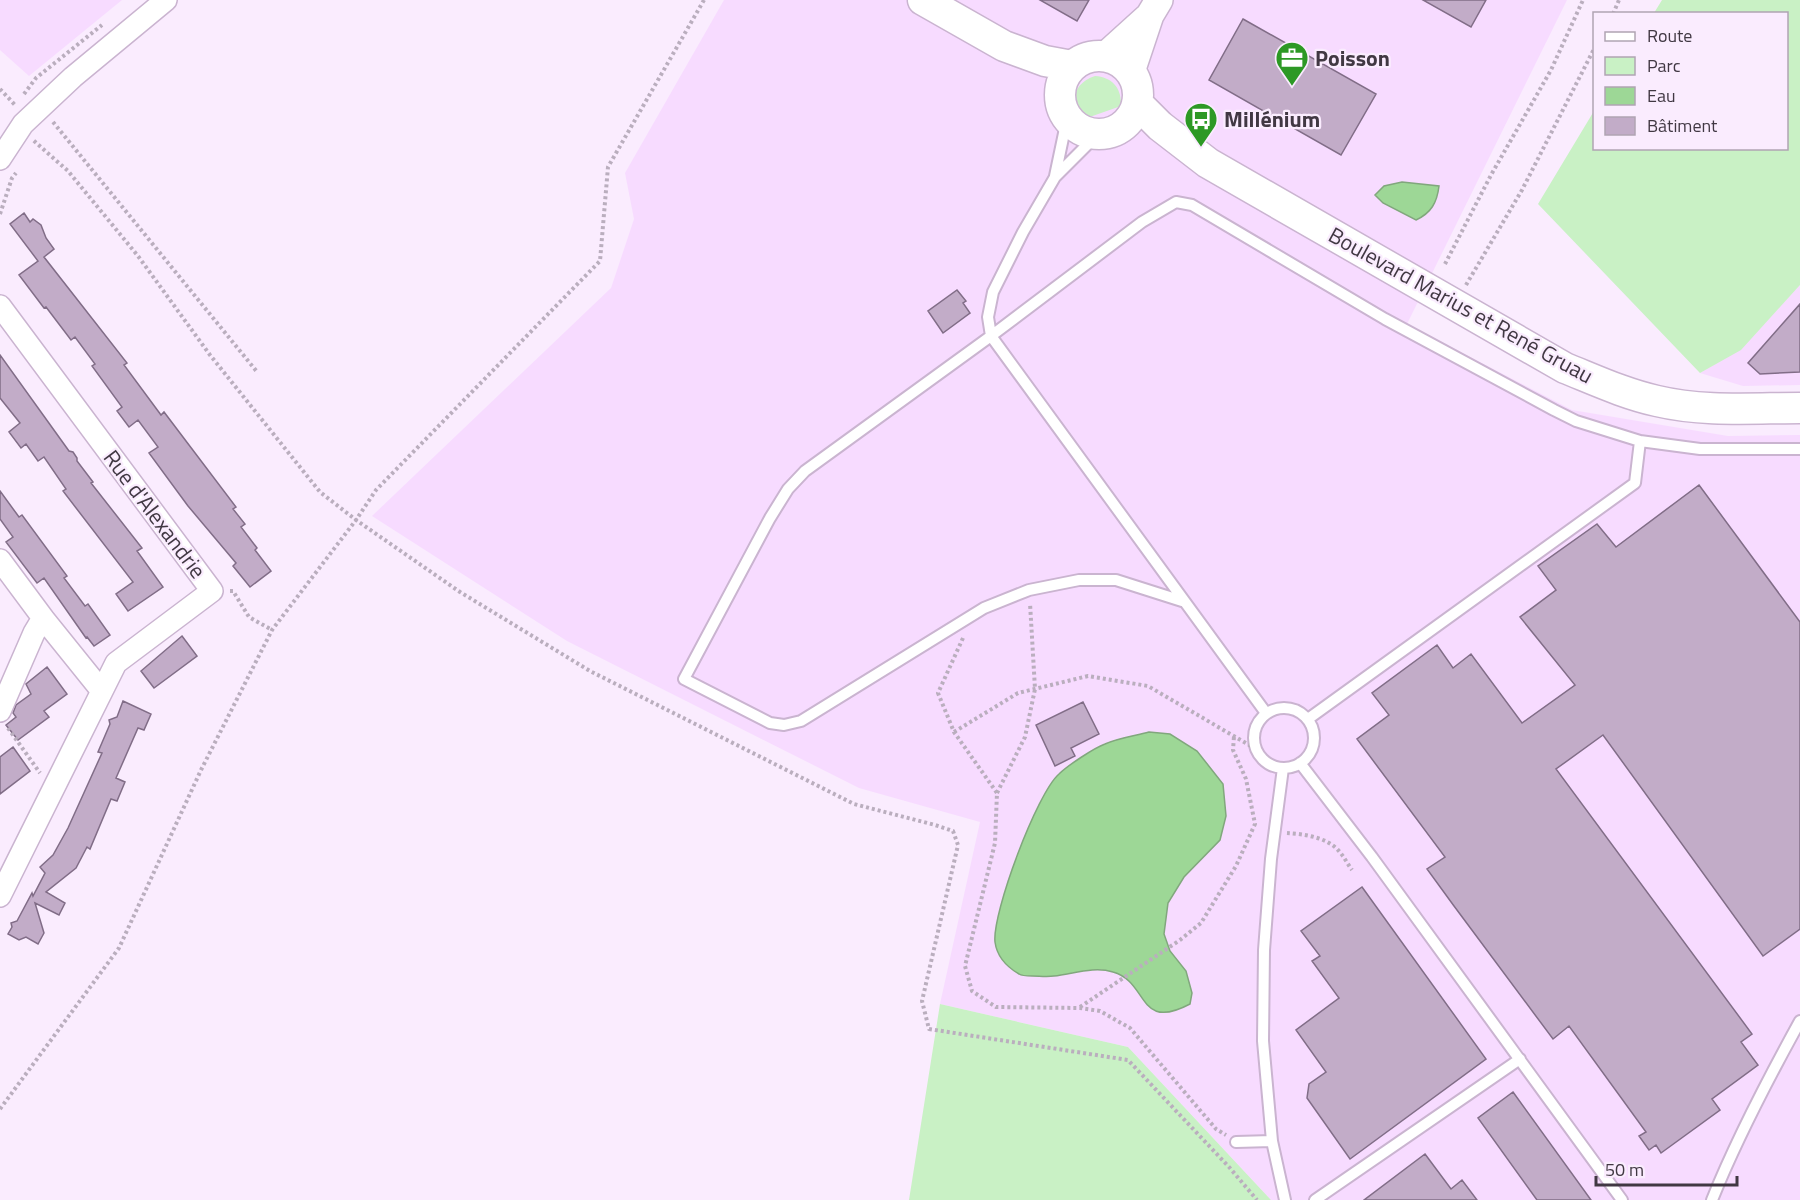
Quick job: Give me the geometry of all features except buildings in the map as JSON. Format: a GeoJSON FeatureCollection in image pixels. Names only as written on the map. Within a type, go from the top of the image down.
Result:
{"type":"FeatureCollection","features":[{"type":"Feature","properties":{"kind":"main road"},"geometry":{"type":"LineString","coordinates":[[923,0],[1004,46],[1045,61],[1072,66]]}},
{"type":"Feature","properties":{"kind":"main road"},"geometry":{"type":"LineString","coordinates":[[1004,46],[1063,108],[1076,127],[1086,133],[1107,133],[1126,124],[1137,103],[1136,82],[1131,72],[1123,64],[1105,56],[1088,58],[1072,66],[1065,75],[1061,86],[1063,108]]}},
{"type":"Feature","properties":{"kind":"main road","name":"Boulevard Marius et René Gruau"},"geometry":{"type":"LineString","coordinates":[[1137,103],[1160,126],[1208,163],[1565,368],[1658,402],[1730,408],[1800,408]]}},
{"type":"Feature","properties":{"kind":"main road","name":"Boulevard Marius et René Gruau"},"geometry":{"type":"LineString","coordinates":[[1107,133],[1146,139],[1208,163]]}},
{"type":"Feature","properties":{"kind":"street"},"geometry":{"type":"LineString","coordinates":[[9,164],[23,124],[73,77],[166,0]]}},
{"type":"Feature","properties":{"kind":"street"},"geometry":{"type":"LineString","coordinates":[[1105,56],[1155,8]]}},
{"type":"Feature","properties":{"kind":"street"},"geometry":{"type":"LineString","coordinates":[[1131,72],[1155,8]]}},
{"type":"Feature","properties":{"kind":"street","name":"Rue d'Alexandrie"},"geometry":{"type":"LineString","coordinates":[[0,306],[212,591],[116,663],[0,896]]}},
{"type":"Feature","properties":{"kind":"street"},"geometry":{"type":"LineString","coordinates":[[0,560],[101,690]]}},
{"type":"Feature","properties":{"kind":"street"},"geometry":{"type":"LineString","coordinates":[[3,719],[34,633],[43,618]]}},
{"type":"Feature","properties":{"kind":"lane"},"geometry":{"type":"LineString","coordinates":[[1055,177],[1063,108]]}},
{"type":"Feature","properties":{"kind":"lane"},"geometry":{"type":"LineString","coordinates":[[1107,133],[1055,177],[1023,232],[993,292],[988,317],[991,336],[1182,601],[1266,713]]}},
{"type":"Feature","properties":{"kind":"lane"},"geometry":{"type":"LineString","coordinates":[[1182,601],[1116,580],[1079,580],[1029,590],[984,608],[801,720],[784,725],[770,723],[684,679],[770,518],[788,489],[805,471],[991,336],[1142,222],[1176,202],[1192,205],[1385,320],[1576,421],[1640,441],[1700,449],[1800,449]]}},
{"type":"Feature","properties":{"kind":"lane"},"geometry":{"type":"LineString","coordinates":[[1308,719],[1635,483],[1640,441]]}},
{"type":"Feature","properties":{"kind":"lane"},"geometry":{"type":"LineString","coordinates":[[1283,707],[1293,709],[1308,719],[1314,738],[1307,756],[1300,763],[1283,768],[1266,762],[1256,749],[1254,739],[1255,729],[1266,713],[1283,707]]}},
{"type":"Feature","properties":{"kind":"lane"},"geometry":{"type":"LineString","coordinates":[[1300,763],[1372,857],[1622,1200]]}},
{"type":"Feature","properties":{"kind":"lane"},"geometry":{"type":"LineString","coordinates":[[1283,768],[1274,831],[1264,950],[1263,1041],[1272,1141],[1286,1200]]}},
{"type":"Feature","properties":{"kind":"lane"},"geometry":{"type":"LineString","coordinates":[[1712,1200],[1765,1083],[1800,1021]]}},
{"type":"Feature","properties":{"kind":"lane"},"geometry":{"type":"LineString","coordinates":[[1315,1200],[1520,1059]]}},
{"type":"Feature","properties":{"kind":"lane"},"geometry":{"type":"LineString","coordinates":[[1236,1142],[1272,1141]]}},
{"type":"Feature","properties":{"kind":"path"},"geometry":{"type":"LineString","coordinates":[[0,1109],[119,948],[201,770],[272,630],[356,520],[376,489],[600,261],[608,166],[704,0]]}},
{"type":"Feature","properties":{"kind":"path"},"geometry":{"type":"LineString","coordinates":[[1445,264],[1491,175],[1551,70],[1583,0]]}},
{"type":"Feature","properties":{"kind":"path"},"geometry":{"type":"LineString","coordinates":[[1473,273],[1522,190],[1593,51]]}},
{"type":"Feature","properties":{"kind":"path"},"geometry":{"type":"LineString","coordinates":[[0,89],[15,105],[23,124],[36,144],[68,171],[138,256],[210,355],[320,492],[356,520],[460,592],[590,671],[854,804],[953,831],[958,845],[922,1000],[929,1029],[1128,1060],[1257,1200]]}},
{"type":"Feature","properties":{"kind":"path"},"geometry":{"type":"LineString","coordinates":[[42,107],[258,373]]}},
{"type":"Feature","properties":{"kind":"path"},"geometry":{"type":"LineString","coordinates":[[0,214],[12,178],[9,164]]}},
{"type":"Feature","properties":{"kind":"path"},"geometry":{"type":"LineString","coordinates":[[1029,590],[1035,689],[1025,736],[997,793],[995,843],[965,966],[972,991],[996,1007],[1080,1008],[1100,1011],[1130,1028],[1216,1129],[1236,1142]]}},
{"type":"Feature","properties":{"kind":"path"},"geometry":{"type":"LineString","coordinates":[[212,591],[233,591],[249,617],[272,630]]}},
{"type":"Feature","properties":{"kind":"path"},"geometry":{"type":"LineString","coordinates":[[963,637],[938,693],[954,732],[997,793]]}},
{"type":"Feature","properties":{"kind":"path"},"geometry":{"type":"LineString","coordinates":[[954,732],[1018,693],[1088,676],[1148,686],[1256,749]]}},
{"type":"Feature","properties":{"kind":"path"},"geometry":{"type":"LineString","coordinates":[[3,719],[53,790]]}},
{"type":"Feature","properties":{"kind":"path"},"geometry":{"type":"LineString","coordinates":[[1080,1008],[1180,940],[1201,923],[1236,866],[1255,824],[1246,779],[1233,750],[1234,736]]}},
{"type":"Feature","properties":{"kind":"path"},"geometry":{"type":"LineString","coordinates":[[1274,831],[1302,834],[1329,843],[1337,849],[1352,870]]}},
{"type":"Feature","properties":{"kind":"shaded area"},"geometry":{"type":"Polygon","coordinates":[[[0,0],[122,0],[29,76],[0,50],[0,0]]]}},
{"type":"Feature","properties":{"kind":"shaded area"},"geometry":{"type":"Polygon","coordinates":[[[724,0],[1567,0],[1407,324],[1572,410],[1728,436],[1800,435],[1800,1200],[1271,1200],[1128,1047],[940,1004],[980,822],[859,788],[567,641],[372,516],[611,288],[634,219],[625,173],[724,0]]]}},
{"type":"Feature","properties":{"kind":"shaded area"},"geometry":{"type":"Polygon","coordinates":[[[1800,285],[1800,385],[1743,386],[1700,373],[1741,349],[1800,285]]]}},
{"type":"Feature","properties":{"kind":"green space"},"geometry":{"type":"Polygon","coordinates":[[[1662,0],[1800,0],[1800,285],[1741,350],[1700,373],[1538,204],[1593,113],[1593,150],[1788,150],[1788,12],[1655,12],[1662,0]]]}},
{"type":"Feature","properties":{"kind":"green space"},"geometry":{"type":"Polygon","coordinates":[[[1095,76],[1111,81],[1115,85],[1120,94],[1121,106],[1084,119],[1076,107],[1075,94],[1082,84],[1095,76]]]}},
{"type":"Feature","properties":{"kind":"green space"},"geometry":{"type":"Polygon","coordinates":[[[940,1004],[1128,1047],[1271,1200],[909,1200],[940,1004]]]}},
{"type":"Feature","properties":{"kind":"water"},"geometry":{"type":"Polygon","coordinates":[[[1402,182],[1439,186],[1437,198],[1432,207],[1416,220],[1383,203],[1375,195],[1384,186],[1402,182]]]}},
{"type":"Feature","properties":{"kind":"water"},"geometry":{"type":"Polygon","coordinates":[[[1149,732],[1170,734],[1197,751],[1223,784],[1226,816],[1220,840],[1184,877],[1168,903],[1164,934],[1170,951],[1186,971],[1192,993],[1190,1004],[1173,1011],[1161,1012],[1152,1009],[1124,977],[1106,970],[1051,976],[1020,975],[1003,961],[995,942],[996,927],[1008,881],[1028,828],[1050,785],[1059,774],[1094,749],[1115,740],[1149,732]]]}},
{"type":"Feature","properties":{"kind":"place","name":"Poisson"},"geometry":{"type":"Point","coordinates":[1292,87]}},
{"type":"Feature","properties":{"kind":"place","name":"Millénium"},"geometry":{"type":"Point","coordinates":[1201,148]}}]}
